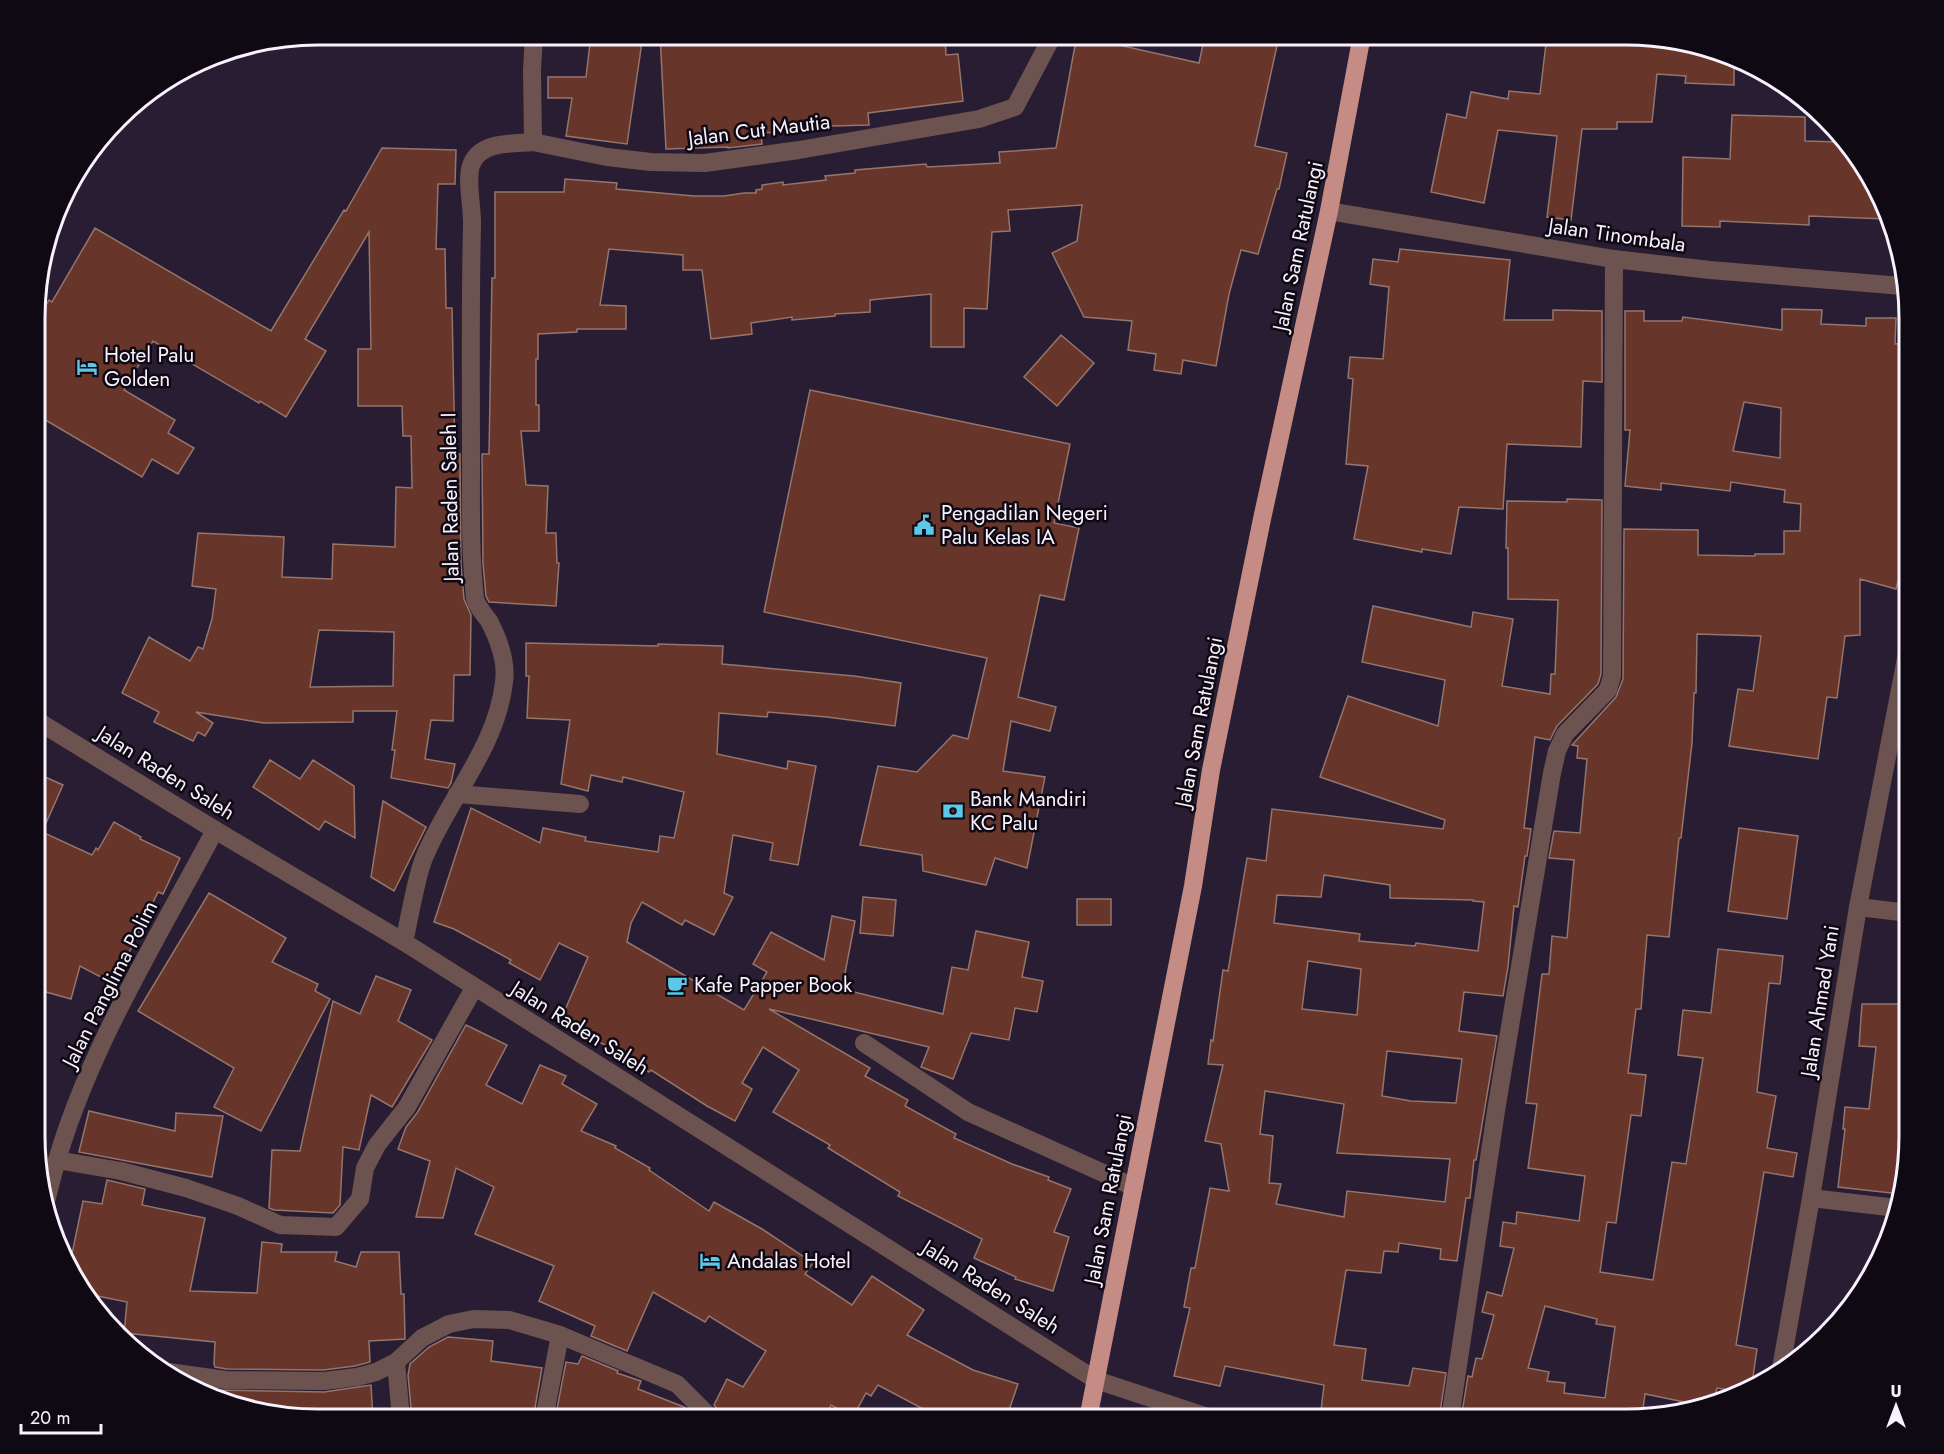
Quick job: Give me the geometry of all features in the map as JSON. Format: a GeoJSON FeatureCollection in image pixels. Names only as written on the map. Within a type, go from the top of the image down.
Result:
{"type":"FeatureCollection","features":[{"type":"Feature","properties":{"kind":"highway","name":"Jalan Sam Ratulangi"},"geometry":{"type":"LineString","coordinates":[[1090,1409],[1193,886],[1211,770],[1262,519],[1329,211],[1360,45]]}},
{"type":"Feature","properties":{"kind":"street"},"geometry":{"type":"LineString","coordinates":[[533,45],[533,142]]}},
{"type":"Feature","properties":{"kind":"street","name":"Jalan Cut Mautia"},"geometry":{"type":"LineString","coordinates":[[533,142],[607,157],[651,162],[705,163],[800,150],[979,119],[1015,107],[1048,45]]}},
{"type":"Feature","properties":{"kind":"street","name":"Jalan Raden Saleh I"},"geometry":{"type":"LineString","coordinates":[[404,942],[423,860],[478,759],[501,702],[505,662],[489,622],[476,602],[470,527],[472,220],[470,173],[472,163],[479,153],[490,146],[533,142]]}},
{"type":"Feature","properties":{"kind":"street","name":"Jalan Tinombala"},"geometry":{"type":"LineString","coordinates":[[1329,211],[1614,260],[1897,286]]}},
{"type":"Feature","properties":{"kind":"street"},"geometry":{"type":"LineString","coordinates":[[1451,1409],[1496,1111],[1552,773],[1557,751],[1565,734],[1608,690],[1612,676],[1614,260]]}},
{"type":"Feature","properties":{"kind":"street","name":"Jalan Ahmad Yani"},"geometry":{"type":"LineString","coordinates":[[1782,1360],[1858,908],[1899,697]]}},
{"type":"Feature","properties":{"kind":"street","name":"Jalan Raden Saleh"},"geometry":{"type":"LineString","coordinates":[[45,726],[404,942],[1096,1380],[1184,1409]]}},
{"type":"Feature","properties":{"kind":"street"},"geometry":{"type":"LineString","coordinates":[[457,794],[580,804]]}},
{"type":"Feature","properties":{"kind":"street","name":"Jalan Panglima Polim"},"geometry":{"type":"LineString","coordinates":[[50,1188],[81,1089],[113,1022],[215,830]]}},
{"type":"Feature","properties":{"kind":"street"},"geometry":{"type":"LineString","coordinates":[[1858,908],[1899,912]]}},
{"type":"Feature","properties":{"kind":"street"},"geometry":{"type":"LineString","coordinates":[[57,1160],[121,1171],[186,1188],[238,1206],[280,1225],[336,1227],[360,1199],[365,1168],[377,1145],[407,1107],[474,988]]}},
{"type":"Feature","properties":{"kind":"street"},"geometry":{"type":"LineString","coordinates":[[864,1043],[968,1112],[1134,1187]]}},
{"type":"Feature","properties":{"kind":"street"},"geometry":{"type":"LineString","coordinates":[[1811,1198],[1890,1207]]}},
{"type":"Feature","properties":{"kind":"street"},"geometry":{"type":"LineString","coordinates":[[185,1374],[226,1380],[324,1381],[357,1377],[376,1372],[396,1362],[422,1338],[449,1324],[474,1319],[509,1320],[560,1335],[677,1384],[702,1409]]}},
{"type":"Feature","properties":{"kind":"street"},"geometry":{"type":"LineString","coordinates":[[546,1409],[560,1335]]}},
{"type":"Feature","properties":{"kind":"street"},"geometry":{"type":"LineString","coordinates":[[396,1362],[400,1409]]}},
{"type":"Feature","properties":{"kind":"building"},"geometry":{"type":"Polygon","coordinates":[[[590,45],[642,45],[627,144],[566,136],[572,98],[548,98],[548,77],[586,77],[590,45]]]}},
{"type":"Feature","properties":{"kind":"building"},"geometry":{"type":"Polygon","coordinates":[[[661,45],[946,45],[946,55],[958,54],[963,101],[868,113],[869,125],[793,127],[793,131],[761,133],[762,144],[728,148],[666,149],[661,45]]]}},
{"type":"Feature","properties":{"kind":"building"},"geometry":{"type":"Polygon","coordinates":[[[1075,45],[1123,45],[1199,63],[1203,45],[1277,45],[1255,146],[1287,153],[1279,189],[1277,189],[1258,254],[1241,250],[1229,294],[1216,366],[1183,360],[1181,374],[1154,370],[1156,354],[1128,350],[1132,321],[1084,317],[1052,253],[1077,241],[1082,205],[1008,210],[1010,231],[992,232],[987,309],[964,308],[964,347],[931,347],[931,294],[870,300],[870,312],[792,320],[792,317],[751,323],[752,334],[711,339],[702,270],[683,270],[683,255],[609,249],[600,305],[626,306],[626,329],[577,329],[577,332],[538,334],[536,405],[539,405],[539,431],[521,431],[526,485],[548,486],[546,533],[556,533],[557,563],[559,563],[556,606],[489,602],[486,596],[483,564],[482,454],[489,454],[492,278],[495,278],[495,192],[564,192],[565,179],[617,183],[616,189],[694,196],[724,196],[756,193],[756,190],[762,189],[762,185],[826,180],[825,176],[855,173],[855,170],[926,164],[927,167],[1000,163],[999,152],[1056,148],[1075,45]]]}},
{"type":"Feature","properties":{"kind":"building"},"geometry":{"type":"Polygon","coordinates":[[[1546,45],[1662,47],[1697,54],[1734,67],[1734,85],[1685,83],[1686,76],[1657,74],[1652,122],[1617,122],[1617,129],[1582,129],[1571,220],[1547,217],[1557,136],[1498,130],[1484,203],[1431,192],[1447,114],[1466,118],[1471,92],[1508,99],[1509,91],[1540,94],[1546,45]]]}},
{"type":"Feature","properties":{"kind":"building"},"geometry":{"type":"Polygon","coordinates":[[[1732,115],[1805,117],[1805,141],[1834,142],[1862,181],[1880,219],[1809,216],[1809,225],[1720,221],[1720,227],[1682,226],[1683,157],[1730,159],[1732,115]]]}},
{"type":"Feature","properties":{"kind":"building"},"geometry":{"type":"Polygon","coordinates":[[[382,148],[456,150],[455,184],[438,184],[436,249],[445,249],[446,308],[452,308],[455,454],[460,454],[461,565],[464,599],[471,615],[470,675],[454,675],[453,721],[431,720],[425,759],[455,764],[448,788],[391,778],[397,711],[353,711],[353,722],[264,723],[196,712],[213,723],[205,736],[198,732],[193,741],[154,722],[159,712],[122,693],[149,637],[190,661],[198,647],[203,649],[212,619],[216,589],[192,586],[198,533],[284,537],[282,577],[332,579],[333,544],[395,547],[396,487],[412,488],[411,436],[403,436],[402,406],[358,406],[358,349],[371,349],[369,232],[305,339],[326,351],[286,417],[153,341],[124,390],[175,420],[168,433],[194,448],[178,474],[152,459],[142,477],[45,420],[46,306],[49,300],[52,302],[95,228],[271,331],[344,210],[346,211],[382,148]],[[319,630],[310,687],[393,686],[394,632],[319,630]]]}},
{"type":"Feature","properties":{"kind":"building"},"geometry":{"type":"Polygon","coordinates":[[[1400,249],[1510,260],[1504,320],[1553,320],[1553,310],[1602,311],[1602,382],[1583,381],[1581,447],[1507,444],[1503,509],[1459,507],[1451,554],[1422,549],[1422,552],[1354,539],[1368,466],[1346,464],[1353,379],[1348,378],[1350,357],[1383,359],[1389,287],[1370,284],[1373,259],[1398,262],[1400,249]]]}},
{"type":"Feature","properties":{"kind":"building"},"geometry":{"type":"Polygon","coordinates":[[[1782,309],[1822,310],[1821,324],[1866,326],[1866,318],[1896,318],[1895,344],[1899,344],[1899,578],[1896,589],[1860,579],[1860,635],[1845,636],[1837,698],[1827,697],[1818,759],[1729,746],[1738,689],[1753,691],[1761,636],[1697,634],[1692,743],[1669,937],[1647,935],[1641,1009],[1636,1009],[1628,1073],[1646,1075],[1641,1116],[1631,1115],[1616,1223],[1607,1222],[1600,1272],[1653,1280],[1672,1162],[1686,1164],[1703,1058],[1678,1055],[1683,1010],[1711,1013],[1718,949],[1783,956],[1780,984],[1769,983],[1757,1092],[1776,1096],[1767,1148],[1797,1153],[1793,1177],[1764,1172],[1736,1345],[1757,1349],[1753,1378],[1727,1390],[1717,1388],[1715,1394],[1686,1402],[1645,1394],[1643,1408],[1463,1409],[1468,1376],[1472,1377],[1476,1358],[1482,1359],[1494,1315],[1482,1312],[1487,1292],[1502,1296],[1514,1248],[1500,1246],[1503,1222],[1516,1224],[1517,1212],[1579,1221],[1585,1176],[1528,1168],[1537,1104],[1526,1103],[1542,974],[1549,974],[1552,936],[1567,938],[1574,860],[1549,858],[1554,831],[1580,833],[1587,759],[1577,758],[1578,746],[1572,745],[1616,697],[1623,679],[1624,529],[1698,530],[1698,555],[1755,556],[1755,554],[1784,554],[1784,531],[1800,531],[1801,504],[1784,502],[1785,490],[1731,482],[1730,491],[1661,483],[1661,490],[1625,486],[1630,430],[1625,430],[1625,311],[1644,311],[1644,321],[1682,321],[1683,317],[1782,330],[1782,309]],[[1744,402],[1733,451],[1780,458],[1781,408],[1744,402]],[[1545,1306],[1528,1368],[1549,1372],[1547,1381],[1565,1383],[1564,1393],[1605,1398],[1615,1327],[1596,1324],[1597,1319],[1545,1306]]]}},
{"type":"Feature","properties":{"kind":"building"},"geometry":{"type":"Polygon","coordinates":[[[1061,335],[1094,363],[1057,406],[1024,377],[1061,335]]]}},
{"type":"Feature","properties":{"kind":"building","name":"Pengadilan Negeri Palu Kelas IA"},"geometry":{"type":"Polygon","coordinates":[[[810,390],[1070,444],[1054,523],[1079,528],[1064,600],[1040,595],[1018,697],[1056,707],[1050,731],[1011,721],[1003,771],[1045,777],[1027,868],[995,858],[986,885],[923,871],[922,855],[860,845],[878,766],[917,772],[953,735],[968,739],[987,658],[764,612],[810,390]]]}},
{"type":"Feature","properties":{"kind":"building"},"geometry":{"type":"Polygon","coordinates":[[[1602,500],[1601,674],[1598,684],[1557,726],[1550,740],[1535,737],[1524,828],[1531,829],[1518,907],[1514,906],[1503,996],[1464,992],[1459,1031],[1497,1036],[1476,1160],[1474,1160],[1470,1198],[1466,1198],[1457,1261],[1440,1259],[1441,1249],[1399,1243],[1398,1252],[1384,1251],[1381,1273],[1346,1270],[1334,1345],[1366,1349],[1362,1380],[1409,1386],[1413,1368],[1446,1373],[1441,1409],[1321,1409],[1324,1385],[1225,1366],[1220,1386],[1174,1376],[1190,1308],[1184,1307],[1191,1268],[1195,1268],[1210,1188],[1229,1191],[1221,1144],[1205,1141],[1223,1065],[1208,1064],[1223,970],[1228,971],[1247,858],[1266,861],[1272,809],[1443,829],[1445,820],[1320,777],[1348,696],[1438,726],[1445,680],[1362,662],[1373,606],[1471,627],[1473,612],[1513,619],[1502,686],[1550,694],[1551,674],[1555,674],[1558,600],[1508,599],[1507,501],[1602,500]],[[1324,875],[1321,897],[1277,895],[1274,923],[1360,934],[1359,941],[1415,946],[1416,943],[1478,951],[1484,902],[1390,898],[1390,885],[1324,875]],[[1308,961],[1302,1009],[1357,1015],[1361,969],[1308,961]],[[1387,1051],[1382,1096],[1411,1101],[1456,1103],[1462,1059],[1387,1051]],[[1265,1091],[1260,1134],[1273,1136],[1269,1183],[1281,1184],[1276,1204],[1344,1217],[1347,1191],[1445,1202],[1450,1159],[1337,1153],[1344,1104],[1265,1091]]]}},
{"type":"Feature","properties":{"kind":"building"},"geometry":{"type":"Polygon","coordinates":[[[526,643],[723,646],[722,664],[854,676],[901,683],[895,726],[768,712],[767,717],[719,713],[717,754],[787,769],[788,761],[816,766],[798,865],[770,860],[773,843],[733,835],[724,893],[733,897],[714,935],[685,920],[682,925],[642,902],[631,923],[627,942],[744,1010],[767,972],[753,964],[771,932],[824,960],[832,916],[855,921],[842,989],[943,1014],[952,967],[968,970],[976,931],[1029,942],[1022,977],[1043,981],[1037,1012],[1015,1008],[1009,1040],[971,1033],[953,1079],[921,1067],[929,1047],[769,1009],[870,1068],[865,1076],[908,1100],[905,1106],[956,1134],[954,1138],[1012,1164],[1049,1177],[1048,1180],[1071,1189],[1054,1232],[1069,1237],[1053,1291],[1015,1279],[1016,1277],[974,1258],[982,1239],[898,1196],[900,1192],[828,1148],[830,1145],[773,1112],[799,1070],[763,1047],[742,1083],[752,1089],[735,1121],[651,1070],[649,1072],[562,1017],[588,957],[559,943],[540,980],[509,963],[511,960],[454,929],[434,922],[471,808],[540,843],[543,828],[586,837],[585,841],[658,852],[660,836],[674,838],[684,792],[623,777],[622,782],[591,775],[588,791],[561,784],[570,720],[527,718],[529,676],[526,676],[526,643]]]}},
{"type":"Feature","properties":{"kind":"building"},"geometry":{"type":"Polygon","coordinates":[[[270,760],[300,779],[313,760],[354,786],[355,838],[325,821],[319,830],[253,787],[270,760]]]}},
{"type":"Feature","properties":{"kind":"building"},"geometry":{"type":"Polygon","coordinates":[[[45,777],[63,785],[45,825],[45,777]]]}},
{"type":"Feature","properties":{"kind":"building"},"geometry":{"type":"Polygon","coordinates":[[[383,801],[426,827],[394,891],[371,877],[383,801]]]}},
{"type":"Feature","properties":{"kind":"building"},"geometry":{"type":"Polygon","coordinates":[[[114,822],[141,837],[140,839],[180,858],[163,894],[158,892],[114,984],[80,966],[71,999],[45,992],[45,833],[92,855],[96,848],[98,850],[114,822]]]}},
{"type":"Feature","properties":{"kind":"building"},"geometry":{"type":"Polygon","coordinates":[[[1739,828],[1798,836],[1787,919],[1728,911],[1739,828]]]}},
{"type":"Feature","properties":{"kind":"building"},"geometry":{"type":"Polygon","coordinates":[[[209,893],[286,938],[272,962],[318,984],[315,991],[330,999],[261,1131],[214,1107],[234,1068],[138,1011],[209,893]]]}},
{"type":"Feature","properties":{"kind":"building"},"geometry":{"type":"Polygon","coordinates":[[[863,897],[896,900],[893,936],[860,933],[863,897]]]}},
{"type":"Feature","properties":{"kind":"building"},"geometry":{"type":"Polygon","coordinates":[[[1077,899],[1111,899],[1111,925],[1077,925],[1077,899]]]}},
{"type":"Feature","properties":{"kind":"building"},"geometry":{"type":"Polygon","coordinates":[[[376,976],[411,990],[398,1021],[432,1040],[392,1107],[371,1095],[359,1150],[343,1147],[340,1205],[333,1213],[269,1208],[272,1150],[300,1151],[333,1001],[360,1014],[376,976]]]}},
{"type":"Feature","properties":{"kind":"building"},"geometry":{"type":"Polygon","coordinates":[[[1862,1004],[1899,1004],[1899,1136],[1893,1193],[1838,1187],[1845,1129],[1843,1129],[1845,1107],[1869,1109],[1876,1047],[1859,1046],[1862,1004]]]}},
{"type":"Feature","properties":{"kind":"building"},"geometry":{"type":"Polygon","coordinates":[[[466,1025],[507,1045],[486,1085],[522,1104],[540,1065],[566,1076],[562,1084],[597,1104],[581,1131],[616,1146],[615,1148],[650,1168],[649,1170],[709,1211],[714,1202],[762,1229],[813,1263],[805,1274],[852,1305],[872,1276],[924,1310],[907,1335],[973,1370],[1018,1384],[1009,1409],[923,1409],[878,1385],[871,1396],[866,1393],[857,1409],[838,1409],[831,1405],[829,1409],[717,1409],[714,1405],[727,1379],[743,1387],[766,1351],[709,1316],[705,1322],[653,1292],[627,1351],[591,1336],[595,1326],[539,1301],[554,1266],[475,1234],[494,1187],[456,1168],[443,1218],[416,1217],[430,1161],[398,1149],[406,1127],[417,1113],[466,1025]]]}},
{"type":"Feature","properties":{"kind":"building"},"geometry":{"type":"Polygon","coordinates":[[[89,1111],[175,1131],[176,1113],[223,1116],[212,1177],[79,1152],[89,1111]]]}},
{"type":"Feature","properties":{"kind":"building"},"geometry":{"type":"Polygon","coordinates":[[[107,1180],[145,1189],[142,1205],[205,1218],[190,1291],[257,1293],[262,1242],[282,1244],[281,1252],[337,1252],[335,1261],[356,1267],[361,1252],[399,1252],[401,1294],[404,1294],[405,1339],[369,1341],[370,1362],[355,1366],[323,1370],[227,1369],[215,1367],[215,1342],[130,1334],[124,1328],[127,1302],[97,1296],[72,1254],[83,1201],[102,1204],[107,1180]]]}},
{"type":"Feature","properties":{"kind":"building"},"geometry":{"type":"Polygon","coordinates":[[[448,1337],[493,1341],[491,1361],[542,1368],[535,1409],[411,1409],[408,1375],[410,1364],[429,1347],[448,1337]]]}},
{"type":"Feature","properties":{"kind":"building"},"geometry":{"type":"Polygon","coordinates":[[[582,1356],[618,1371],[617,1373],[641,1381],[638,1389],[686,1409],[557,1409],[566,1362],[578,1364],[582,1356]]]}},
{"type":"Feature","properties":{"kind":"building"},"geometry":{"type":"Polygon","coordinates":[[[371,1385],[372,1409],[282,1407],[247,1400],[218,1390],[324,1392],[371,1385]]]}},
{"type":"Feature","properties":{"kind":"place","name":"Hotel Palu Golden"},"geometry":{"type":"Point","coordinates":[87,367]}},
{"type":"Feature","properties":{"kind":"place","name":"Pengadilan Negeri Palu Kelas IA"},"geometry":{"type":"Point","coordinates":[924,525]}},
{"type":"Feature","properties":{"kind":"place","name":"Bank Mandiri KC Palu"},"geometry":{"type":"Point","coordinates":[953,811]}},
{"type":"Feature","properties":{"kind":"place","name":"Kafe Papper Book"},"geometry":{"type":"Point","coordinates":[677,985]}},
{"type":"Feature","properties":{"kind":"place","name":"Andalas Hotel"},"geometry":{"type":"Point","coordinates":[710,1261]}}]}
